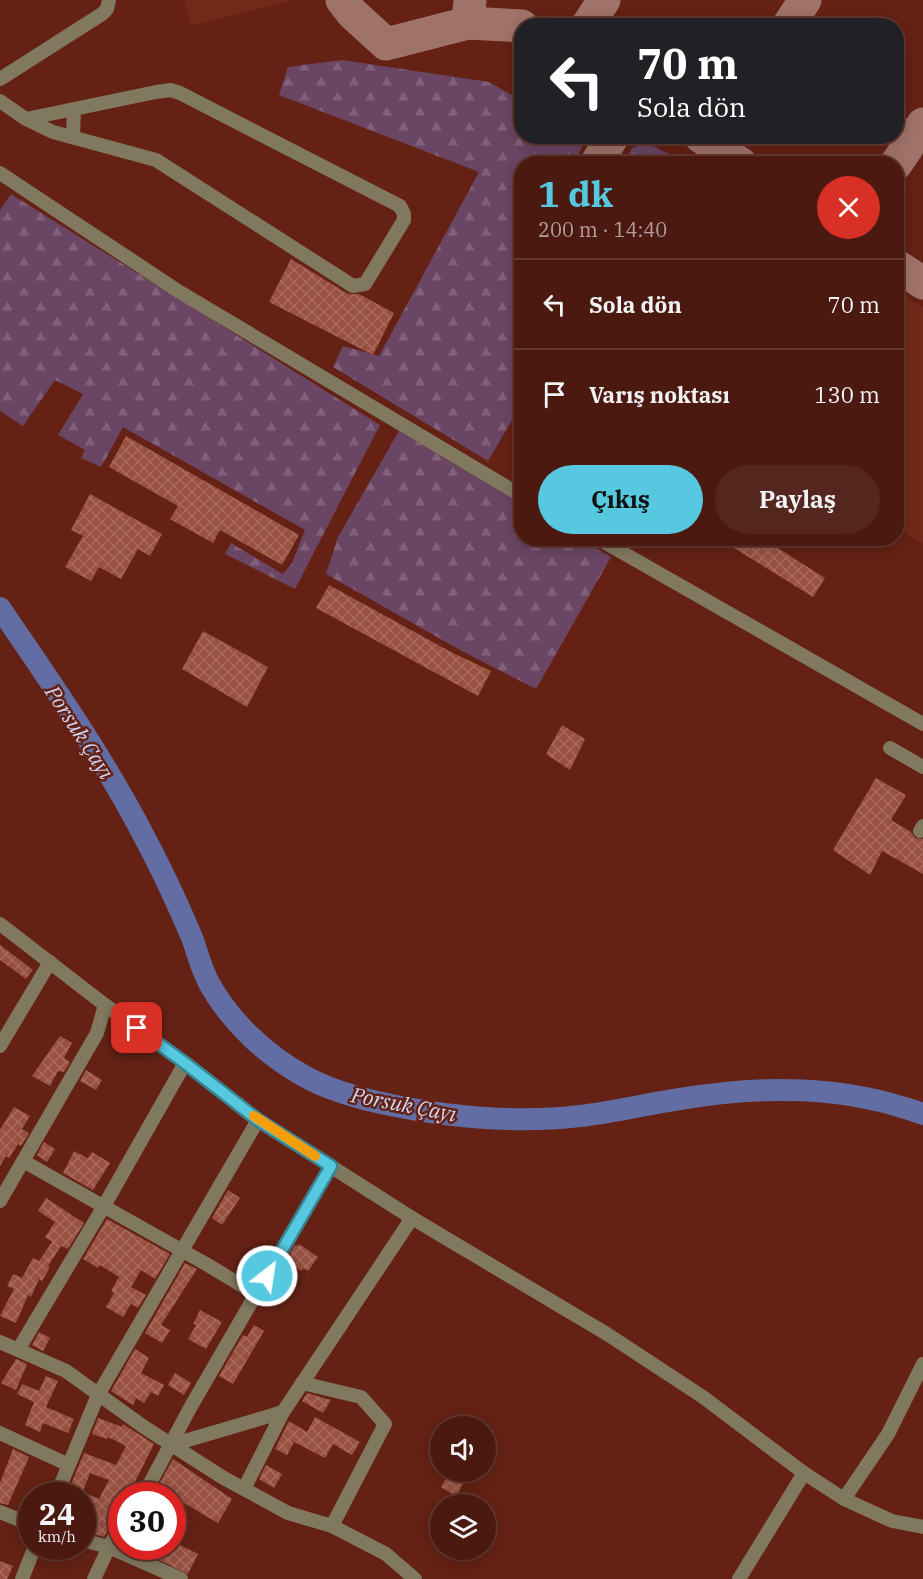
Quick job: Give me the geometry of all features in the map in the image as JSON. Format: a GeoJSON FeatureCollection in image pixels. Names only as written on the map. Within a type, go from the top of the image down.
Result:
{"type":"FeatureCollection","features":[{"type":"Feature","properties":{"kind":"street"},"geometry":{"type":"LineString","coordinates":[[0,79],[102,14],[107,9],[110,0]]}},
{"type":"Feature","properties":{"kind":"street"},"geometry":{"type":"LineString","coordinates":[[0,101],[26,118],[52,132],[156,160],[353,286],[365,284],[404,220],[400,206],[171,90],[26,118]]}},
{"type":"Feature","properties":{"kind":"street"},"geometry":{"type":"LineString","coordinates":[[74,109],[74,137]]}},
{"type":"Feature","properties":{"kind":"street"},"geometry":{"type":"LineString","coordinates":[[0,172],[178,291],[514,491]]}},
{"type":"Feature","properties":{"kind":"street"},"geometry":{"type":"LineString","coordinates":[[611,546],[923,724]]}},
{"type":"Feature","properties":{"kind":"street"},"geometry":{"type":"LineString","coordinates":[[890,748],[923,767]]}},
{"type":"Feature","properties":{"kind":"street"},"geometry":{"type":"LineString","coordinates":[[0,924],[258,1120],[412,1218],[607,1334],[703,1397],[804,1473],[844,1499],[892,1521],[923,1527]]}},
{"type":"Feature","properties":{"kind":"street"},"geometry":{"type":"LineString","coordinates":[[0,1046],[50,962]]}},
{"type":"Feature","properties":{"kind":"street"},"geometry":{"type":"LineString","coordinates":[[0,1201],[98,1033],[105,1005]]}},
{"type":"Feature","properties":{"kind":"street"},"geometry":{"type":"LineString","coordinates":[[18,1350],[104,1206],[185,1063]]}},
{"type":"Feature","properties":{"kind":"street"},"geometry":{"type":"LineString","coordinates":[[62,1482],[98,1395],[258,1120]]}},
{"type":"Feature","properties":{"kind":"street"},"geometry":{"type":"LineString","coordinates":[[23,1161],[256,1294]]}},
{"type":"Feature","properties":{"kind":"street"},"geometry":{"type":"LineString","coordinates":[[151,1482],[190,1408],[331,1166]]}},
{"type":"Feature","properties":{"kind":"street"},"geometry":{"type":"LineString","coordinates":[[244,1489],[283,1412],[412,1218]]}},
{"type":"Feature","properties":{"kind":"street"},"geometry":{"type":"LineString","coordinates":[[0,1342],[66,1371],[171,1445],[244,1489],[288,1513],[332,1526],[386,1554],[415,1579]]}},
{"type":"Feature","properties":{"kind":"street"},"geometry":{"type":"LineString","coordinates":[[844,1499],[888,1434],[923,1364]]}},
{"type":"Feature","properties":{"kind":"street"},"geometry":{"type":"LineString","coordinates":[[302,1383],[361,1397],[385,1424],[332,1526]]}},
{"type":"Feature","properties":{"kind":"street"},"geometry":{"type":"LineString","coordinates":[[171,1445],[283,1412]]}},
{"type":"Feature","properties":{"kind":"street"},"geometry":{"type":"LineString","coordinates":[[0,1433],[69,1465]]}},
{"type":"Feature","properties":{"kind":"street"},"geometry":{"type":"LineString","coordinates":[[739,1579],[804,1473]]}},
{"type":"Feature","properties":{"kind":"street"},"geometry":{"type":"LineString","coordinates":[[0,1512],[18,1519]]}},
{"type":"Feature","properties":{"kind":"street"},"geometry":{"type":"LineString","coordinates":[[94,1579],[108,1549]]}},
{"type":"Feature","properties":{"kind":"street"},"geometry":{"type":"LineString","coordinates":[[22,1579],[29,1560]]}},
{"type":"Feature","properties":{"kind":"street"},"geometry":{"type":"LineString","coordinates":[[138,1560],[181,1579]]}},
{"type":"Feature","properties":{"kind":"shaded area"},"geometry":{"type":"Polygon","coordinates":[[[184,0],[293,0],[191,26],[184,0]]]}},
{"type":"Feature","properties":{"kind":"shaded area"},"geometry":{"type":"Polygon","coordinates":[[[904,296],[923,308],[923,544],[904,532],[904,296]]]}},
{"type":"Feature","properties":{"kind":"green space"},"geometry":{"type":"Polygon","coordinates":[[[342,60],[489,82],[514,96],[514,144],[584,144],[578,156],[514,156],[514,417],[488,461],[333,367],[343,346],[379,356],[479,172],[279,95],[288,67],[342,60]]]}},
{"type":"Feature","properties":{"kind":"green space"},"geometry":{"type":"Polygon","coordinates":[[[649,144],[669,154],[668,156],[627,156],[632,148],[649,144]]]}},
{"type":"Feature","properties":{"kind":"green space"},"geometry":{"type":"Polygon","coordinates":[[[11,194],[380,425],[295,589],[225,554],[231,543],[283,574],[292,563],[305,530],[123,427],[101,467],[81,458],[85,450],[58,435],[83,394],[55,380],[23,426],[0,411],[0,210],[11,194]]]}},
{"type":"Feature","properties":{"kind":"green space"},"geometry":{"type":"Polygon","coordinates":[[[399,431],[514,499],[514,546],[592,546],[611,557],[536,689],[460,650],[326,574],[338,537],[399,431]]]}},
{"type":"Feature","properties":{"kind":"building"},"geometry":{"type":"Polygon","coordinates":[[[291,259],[348,294],[359,294],[394,313],[373,355],[269,302],[291,259]]]}},
{"type":"Feature","properties":{"kind":"building"},"geometry":{"type":"Polygon","coordinates":[[[126,436],[299,535],[282,565],[220,530],[213,543],[170,519],[178,506],[109,467],[126,436]]]}},
{"type":"Feature","properties":{"kind":"building"},"geometry":{"type":"Polygon","coordinates":[[[90,494],[162,534],[150,556],[138,549],[121,579],[99,567],[91,581],[65,567],[83,536],[71,530],[90,494]]]}},
{"type":"Feature","properties":{"kind":"building"},"geometry":{"type":"Polygon","coordinates":[[[731,546],[775,546],[825,578],[813,597],[731,546]]]}},
{"type":"Feature","properties":{"kind":"building"},"geometry":{"type":"Polygon","coordinates":[[[329,585],[451,652],[491,671],[478,696],[316,608],[329,585]]]}},
{"type":"Feature","properties":{"kind":"building"},"geometry":{"type":"Polygon","coordinates":[[[203,631],[268,667],[247,707],[182,669],[203,631]]]}},
{"type":"Feature","properties":{"kind":"building"},"geometry":{"type":"Polygon","coordinates":[[[562,725],[585,739],[570,770],[546,754],[562,725]]]}},
{"type":"Feature","properties":{"kind":"building"},"geometry":{"type":"Polygon","coordinates":[[[876,778],[906,795],[891,820],[911,832],[915,838],[923,839],[923,874],[882,851],[870,875],[833,850],[876,778]]]}},
{"type":"Feature","properties":{"kind":"building"},"geometry":{"type":"Polygon","coordinates":[[[0,945],[33,970],[26,979],[0,960],[0,945]]]}},
{"type":"Feature","properties":{"kind":"building"},"geometry":{"type":"Polygon","coordinates":[[[60,1036],[72,1043],[64,1058],[70,1062],[64,1072],[58,1071],[50,1086],[32,1076],[60,1036]]]}},
{"type":"Feature","properties":{"kind":"building"},"geometry":{"type":"Polygon","coordinates":[[[86,1070],[102,1080],[96,1090],[80,1081],[86,1070]]]}},
{"type":"Feature","properties":{"kind":"building"},"geometry":{"type":"Polygon","coordinates":[[[14,1107],[30,1116],[22,1129],[29,1133],[21,1146],[18,1144],[9,1158],[6,1156],[0,1166],[0,1130],[14,1107]]]}},
{"type":"Feature","properties":{"kind":"building"},"geometry":{"type":"Polygon","coordinates":[[[44,1142],[55,1149],[47,1162],[37,1155],[44,1142]]]}},
{"type":"Feature","properties":{"kind":"building"},"geometry":{"type":"Polygon","coordinates":[[[74,1151],[88,1158],[92,1152],[110,1163],[93,1190],[63,1173],[74,1151]]]}},
{"type":"Feature","properties":{"kind":"building"},"geometry":{"type":"Polygon","coordinates":[[[228,1190],[240,1198],[222,1225],[212,1218],[228,1190]]]}},
{"type":"Feature","properties":{"kind":"building"},"geometry":{"type":"Polygon","coordinates":[[[46,1198],[84,1223],[68,1249],[61,1246],[48,1266],[50,1267],[42,1281],[39,1279],[31,1297],[28,1295],[16,1323],[0,1316],[14,1289],[7,1286],[13,1274],[22,1278],[33,1258],[39,1261],[52,1242],[45,1237],[55,1222],[38,1211],[46,1198]]]}},
{"type":"Feature","properties":{"kind":"building"},"geometry":{"type":"Polygon","coordinates":[[[107,1219],[170,1254],[155,1279],[141,1270],[131,1287],[146,1295],[138,1308],[131,1304],[123,1317],[106,1307],[119,1277],[100,1265],[98,1268],[83,1259],[107,1219]]]}},
{"type":"Feature","properties":{"kind":"building"},"geometry":{"type":"Polygon","coordinates":[[[299,1244],[318,1257],[308,1271],[303,1268],[301,1271],[286,1260],[295,1245],[299,1244]]]}},
{"type":"Feature","properties":{"kind":"building"},"geometry":{"type":"Polygon","coordinates":[[[185,1263],[197,1269],[161,1325],[170,1330],[162,1343],[145,1333],[185,1263]]]}},
{"type":"Feature","properties":{"kind":"building"},"geometry":{"type":"Polygon","coordinates":[[[200,1310],[222,1322],[206,1349],[188,1339],[196,1325],[193,1324],[200,1310]]]}},
{"type":"Feature","properties":{"kind":"building"},"geometry":{"type":"Polygon","coordinates":[[[254,1325],[264,1331],[233,1384],[219,1376],[243,1335],[247,1337],[254,1325]]]}},
{"type":"Feature","properties":{"kind":"building"},"geometry":{"type":"Polygon","coordinates":[[[39,1332],[50,1338],[43,1351],[32,1345],[39,1332]]]}},
{"type":"Feature","properties":{"kind":"building"},"geometry":{"type":"Polygon","coordinates":[[[135,1349],[149,1358],[141,1373],[164,1385],[158,1396],[151,1392],[144,1403],[136,1398],[133,1405],[111,1391],[135,1349]]]}},
{"type":"Feature","properties":{"kind":"building"},"geometry":{"type":"Polygon","coordinates":[[[16,1359],[27,1364],[16,1390],[1,1383],[16,1359]]]}},
{"type":"Feature","properties":{"kind":"building"},"geometry":{"type":"Polygon","coordinates":[[[175,1373],[191,1383],[184,1395],[168,1385],[175,1373]]]}},
{"type":"Feature","properties":{"kind":"building"},"geometry":{"type":"Polygon","coordinates":[[[46,1376],[58,1381],[46,1407],[74,1419],[68,1433],[43,1423],[40,1432],[25,1425],[34,1402],[17,1394],[22,1384],[39,1391],[46,1376]]]}},
{"type":"Feature","properties":{"kind":"building"},"geometry":{"type":"Polygon","coordinates":[[[307,1393],[331,1400],[323,1413],[302,1401],[307,1393]]]}},
{"type":"Feature","properties":{"kind":"building"},"geometry":{"type":"Polygon","coordinates":[[[315,1417],[360,1442],[352,1455],[333,1444],[325,1458],[294,1442],[287,1455],[275,1449],[289,1421],[307,1432],[315,1417]]]}},
{"type":"Feature","properties":{"kind":"building"},"geometry":{"type":"Polygon","coordinates":[[[98,1418],[122,1427],[123,1424],[154,1444],[135,1482],[108,1482],[108,1531],[104,1537],[96,1535],[96,1498],[99,1499],[109,1480],[90,1473],[86,1482],[72,1482],[84,1453],[116,1465],[126,1446],[108,1437],[107,1439],[92,1434],[98,1418]]]}},
{"type":"Feature","properties":{"kind":"building"},"geometry":{"type":"Polygon","coordinates":[[[13,1449],[29,1457],[8,1505],[0,1503],[0,1483],[13,1449]]]}},
{"type":"Feature","properties":{"kind":"building"},"geometry":{"type":"Polygon","coordinates":[[[173,1459],[232,1499],[218,1523],[186,1504],[186,1482],[160,1482],[173,1459]]]}},
{"type":"Feature","properties":{"kind":"building"},"geometry":{"type":"Polygon","coordinates":[[[266,1465],[282,1474],[274,1488],[259,1479],[266,1465]]]}},
{"type":"Feature","properties":{"kind":"building"},"geometry":{"type":"Polygon","coordinates":[[[444,1482],[464,1482],[457,1494],[441,1487],[444,1482]]]}},
{"type":"Feature","properties":{"kind":"building"},"geometry":{"type":"Polygon","coordinates":[[[186,1548],[198,1554],[188,1574],[159,1560],[186,1560],[186,1548]]]}},
{"type":"Feature","properties":{"kind":"building"},"geometry":{"type":"Polygon","coordinates":[[[0,1561],[13,1566],[7,1579],[0,1579],[0,1561]]]}},
{"type":"Feature","properties":{"kind":"waterway","name":"Porsuk Çayı"},"geometry":{"type":"LineString","coordinates":[[0,608],[77,723],[131,812],[171,891],[205,974],[219,999],[239,1025],[263,1048],[290,1068],[313,1081],[367,1100],[427,1112],[478,1118],[529,1119],[580,1116],[711,1094],[773,1090],[803,1090],[863,1097],[923,1114]]}},
{"type":"Feature","properties":{"kind":"taxiway"},"geometry":{"type":"LineString","coordinates":[[342,0],[352,13],[386,44],[468,23],[470,0]]}},
{"type":"Feature","properties":{"kind":"taxiway"},"geometry":{"type":"LineString","coordinates":[[592,18],[604,0]]}},
{"type":"Feature","properties":{"kind":"taxiway"},"geometry":{"type":"LineString","coordinates":[[793,18],[805,0]]}},
{"type":"Feature","properties":{"kind":"taxiway"},"geometry":{"type":"LineString","coordinates":[[468,23],[514,26]]}},
{"type":"Feature","properties":{"kind":"taxiway"},"geometry":{"type":"LineString","coordinates":[[901,156],[923,124]]}},
{"type":"Feature","properties":{"kind":"taxiway"},"geometry":{"type":"LineString","coordinates":[[601,156],[608,144]]}},
{"type":"Feature","properties":{"kind":"taxiway"},"geometry":{"type":"LineString","coordinates":[[712,144],[729,156]]}},
{"type":"Feature","properties":{"kind":"taxiway"},"geometry":{"type":"LineString","coordinates":[[904,271],[923,283]]}},
{"type":"Feature","properties":{"kind":"slow traffic"},"geometry":{"type":"LineString","coordinates":[[254,1116],[315,1156]]}},
{"type":"Feature","properties":{"kind":"route"},"geometry":{"type":"LineString","coordinates":[[137,1028],[258,1120],[331,1166],[267,1276]]}}]}
